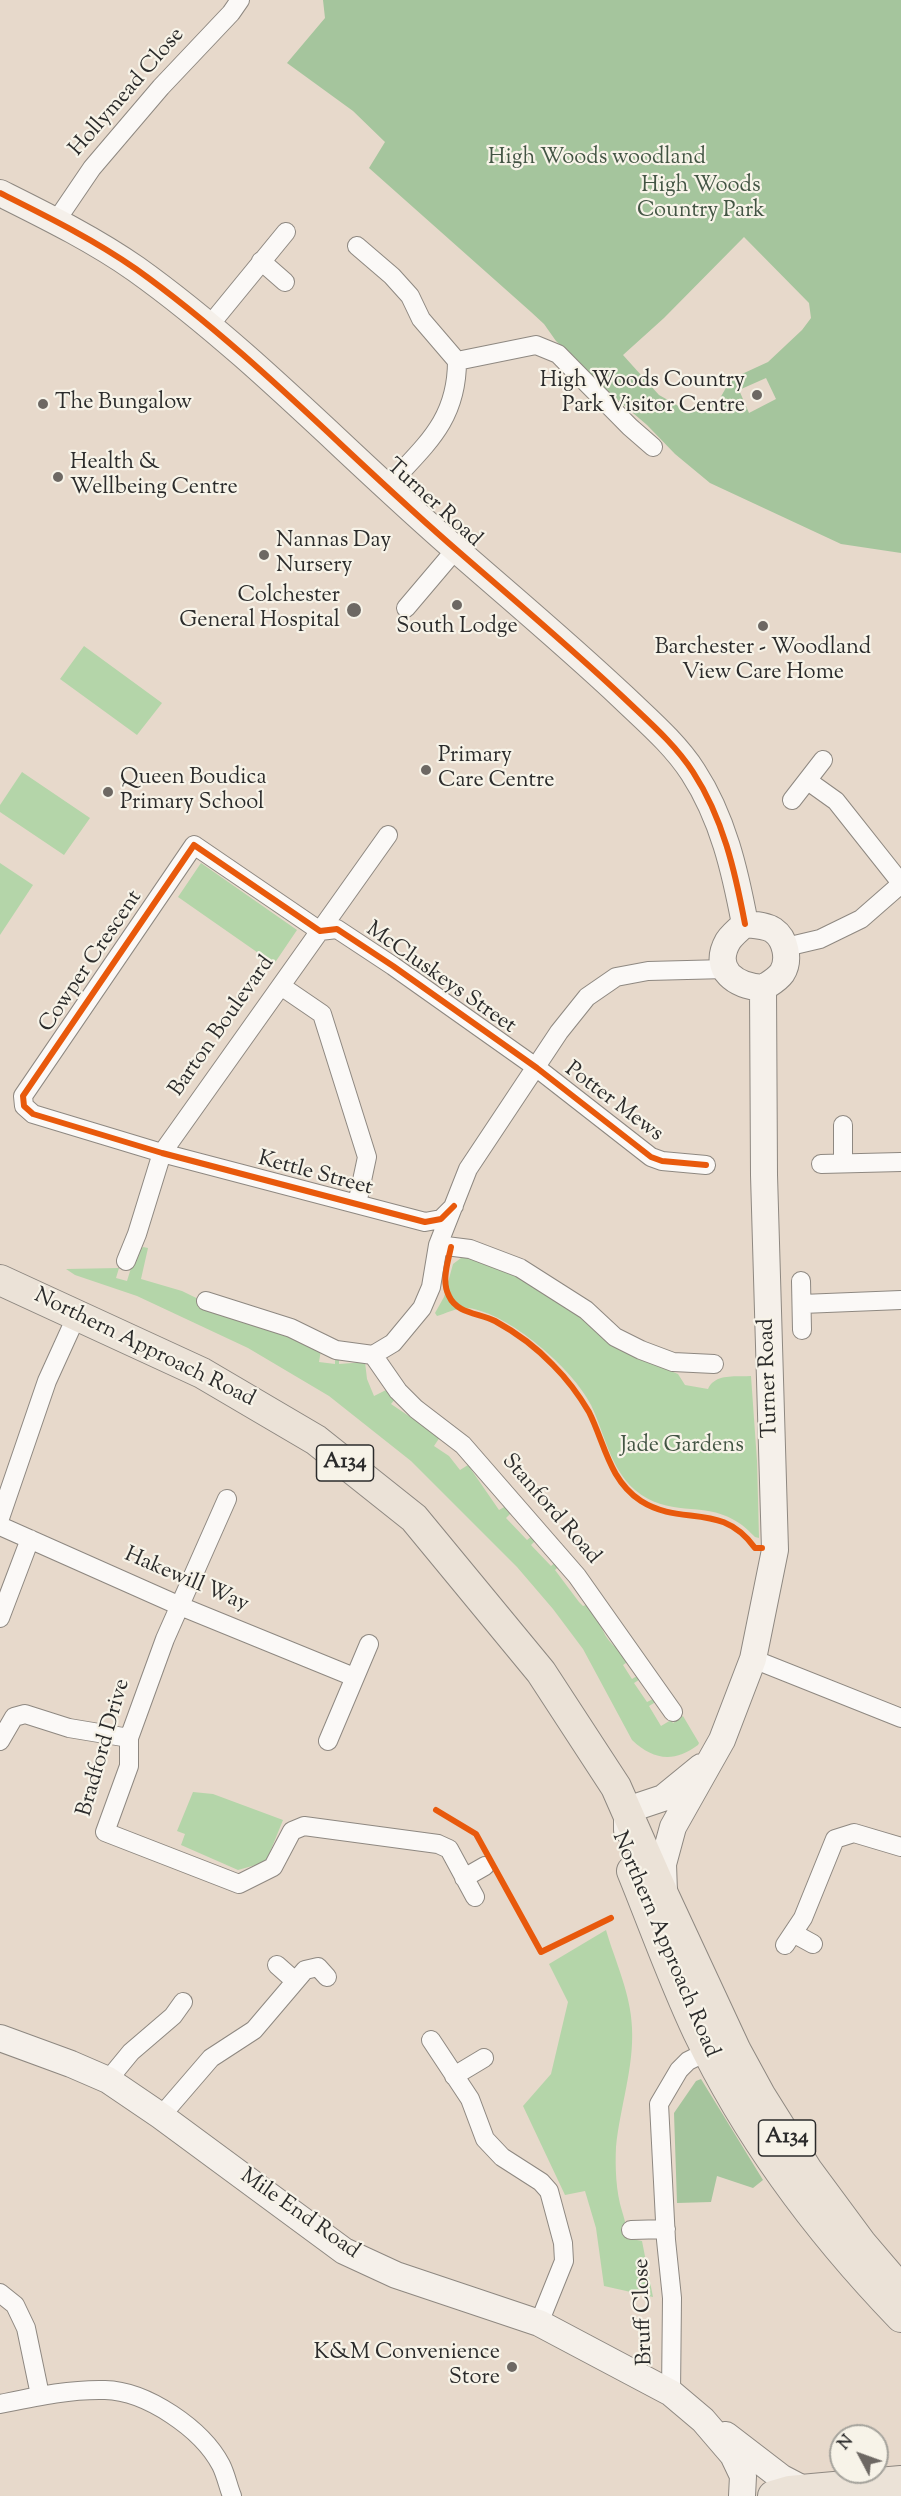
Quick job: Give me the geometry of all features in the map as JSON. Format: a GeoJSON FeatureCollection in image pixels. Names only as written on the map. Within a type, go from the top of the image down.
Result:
{"type":"FeatureCollection","features":[{"type":"Feature","properties":{"kind":"main road","name":"Northern Approach Road"},"geometry":{"type":"LineString","coordinates":[[0,1280],[202,1373],[316,1440],[414,1518],[541,1672],[616,1787],[627,1810]]}},
{"type":"Feature","properties":{"kind":"main road","name":"Northern Approach Road"},"geometry":{"type":"LineString","coordinates":[[541,1672],[629,1840],[664,1896],[736,2051],[780,2128],[835,2208],[901,2290]]}},
{"type":"Feature","properties":{"kind":"main road","name":"A134"},"geometry":{"type":"LineString","coordinates":[[627,1810],[629,1840]]}},
{"type":"Feature","properties":{"kind":"main road","name":"Northern Approach Road"},"geometry":{"type":"LineString","coordinates":[[629,1840],[632,1872],[684,2003],[708,2051],[783,2175],[826,2232],[901,2317]]}},
{"type":"Feature","properties":{"kind":"main road"},"geometry":{"type":"LineString","coordinates":[[773,2496],[790,2490],[814,2493],[901,2481]]}},
{"type":"Feature","properties":{"kind":"main road"},"geometry":{"type":"LineString","coordinates":[[891,2496],[901,2488]]}},
{"type":"Feature","properties":{"kind":"street","name":"Hollymead Close"},"geometry":{"type":"LineString","coordinates":[[56,221],[92,168],[161,87],[231,13],[240,0]]}},
{"type":"Feature","properties":{"kind":"street","name":"Turner Road"},"geometry":{"type":"LineString","coordinates":[[0,193],[56,221],[132,267],[209,326],[456,549],[579,656],[654,727],[693,772],[711,805],[726,843],[745,924]]}},
{"type":"Feature","properties":{"kind":"street"},"geometry":{"type":"LineString","coordinates":[[209,326],[286,232]]}},
{"type":"Feature","properties":{"kind":"street"},"geometry":{"type":"LineString","coordinates":[[357,246],[392,276],[410,296],[421,319],[457,361],[457,384],[447,413],[435,434],[388,486]]}},
{"type":"Feature","properties":{"kind":"street"},"geometry":{"type":"LineString","coordinates":[[261,261],[285,282]]}},
{"type":"Feature","properties":{"kind":"street"},"geometry":{"type":"LineString","coordinates":[[457,361],[536,345],[558,354],[622,420],[653,447]]}},
{"type":"Feature","properties":{"kind":"street"},"geometry":{"type":"LineString","coordinates":[[406,608],[456,549]]}},
{"type":"Feature","properties":{"kind":"street"},"geometry":{"type":"LineString","coordinates":[[792,800],[823,760]]}},
{"type":"Feature","properties":{"kind":"street"},"geometry":{"type":"LineString","coordinates":[[786,947],[820,939],[861,919],[901,884],[836,801],[808,782]]}},
{"type":"Feature","properties":{"kind":"street","name":"Barton Boulevard"},"geometry":{"type":"LineString","coordinates":[[126,1261],[162,1153],[388,835]]}},
{"type":"Feature","properties":{"kind":"street","name":"Cowper Crescent"},"geometry":{"type":"LineString","coordinates":[[162,1153],[33,1114],[24,1106],[23,1096],[194,845],[320,931]]}},
{"type":"Feature","properties":{"kind":"street"},"geometry":{"type":"LineString","coordinates":[[745,924],[764,926],[773,930],[786,947],[786,964],[782,973],[763,988],[746,987],[736,982],[726,969],[723,959],[730,939],[745,924]]}},
{"type":"Feature","properties":{"kind":"street","name":"McCluskeys Street"},"geometry":{"type":"LineString","coordinates":[[320,931],[337,929],[537,1068]]}},
{"type":"Feature","properties":{"kind":"street"},"geometry":{"type":"LineString","coordinates":[[206,1301],[291,1328],[336,1350],[373,1355],[393,1343],[422,1308],[431,1287],[438,1245],[468,1169],[559,1032],[587,997],[616,977],[648,971],[726,969]]}},
{"type":"Feature","properties":{"kind":"street"},"geometry":{"type":"LineString","coordinates":[[281,986],[322,1014],[367,1157],[357,1204]]}},
{"type":"Feature","properties":{"kind":"street","name":"Turner Road"},"geometry":{"type":"LineString","coordinates":[[664,1896],[663,1864],[674,1827],[731,1722],[753,1659],[775,1550],[764,1175],[763,988]]}},
{"type":"Feature","properties":{"kind":"street","name":"Potter Mews"},"geometry":{"type":"LineString","coordinates":[[537,1068],[651,1157],[662,1161],[706,1165]]}},
{"type":"Feature","properties":{"kind":"street"},"geometry":{"type":"LineString","coordinates":[[843,1125],[843,1163]]}},
{"type":"Feature","properties":{"kind":"street","name":"Kettle Street"},"geometry":{"type":"LineString","coordinates":[[162,1153],[425,1222],[441,1219],[454,1206]]}},
{"type":"Feature","properties":{"kind":"street"},"geometry":{"type":"LineString","coordinates":[[821,1164],[901,1162]]}},
{"type":"Feature","properties":{"kind":"street"},"geometry":{"type":"LineString","coordinates":[[438,1245],[470,1249],[520,1268],[586,1310],[615,1337],[641,1350],[673,1362],[714,1365]]}},
{"type":"Feature","properties":{"kind":"street"},"geometry":{"type":"LineString","coordinates":[[801,1281],[802,1330]]}},
{"type":"Feature","properties":{"kind":"street"},"geometry":{"type":"LineString","coordinates":[[802,1304],[901,1300]]}},
{"type":"Feature","properties":{"kind":"street"},"geometry":{"type":"LineString","coordinates":[[0,1518],[47,1381],[77,1315]]}},
{"type":"Feature","properties":{"kind":"street","name":"Stanford Road"},"geometry":{"type":"LineString","coordinates":[[373,1355],[398,1391],[416,1409],[463,1444],[577,1576],[673,1712]]}},
{"type":"Feature","properties":{"kind":"street","name":"Bradford Drive"},"geometry":{"type":"LineString","coordinates":[[227,1499],[165,1639],[129,1738],[129,1766],[105,1832],[239,1884],[273,1868],[292,1831],[304,1826],[438,1844],[449,1849],[476,1897]]}},
{"type":"Feature","properties":{"kind":"street","name":"Hakewill Way"},"geometry":{"type":"LineString","coordinates":[[0,1526],[180,1606],[354,1677]]}},
{"type":"Feature","properties":{"kind":"street"},"geometry":{"type":"LineString","coordinates":[[0,1618],[30,1539]]}},
{"type":"Feature","properties":{"kind":"street"},"geometry":{"type":"LineString","coordinates":[[328,1741],[369,1644]]}},
{"type":"Feature","properties":{"kind":"street"},"geometry":{"type":"LineString","coordinates":[[753,1659],[901,1718]]}},
{"type":"Feature","properties":{"kind":"street"},"geometry":{"type":"LineString","coordinates":[[0,1741],[14,1718],[25,1714],[69,1728],[129,1738]]}},
{"type":"Feature","properties":{"kind":"street","name":"Turner Road"},"geometry":{"type":"LineString","coordinates":[[627,1810],[663,1798],[712,1757]]}},
{"type":"Feature","properties":{"kind":"street"},"geometry":{"type":"LineString","coordinates":[[629,1840],[674,1827]]}},
{"type":"Feature","properties":{"kind":"street"},"geometry":{"type":"LineString","coordinates":[[813,1944],[789,1939],[817,1886],[835,1839],[855,1833],[901,1847]]}},
{"type":"Feature","properties":{"kind":"street"},"geometry":{"type":"LineString","coordinates":[[464,1878],[485,1866]]}},
{"type":"Feature","properties":{"kind":"street"},"geometry":{"type":"LineString","coordinates":[[277,1965],[295,1981]]}},
{"type":"Feature","properties":{"kind":"street"},"geometry":{"type":"LineString","coordinates":[[160,2116],[207,2062],[254,2030],[305,1970],[318,1967],[327,1977]]}},
{"type":"Feature","properties":{"kind":"street"},"geometry":{"type":"LineString","coordinates":[[699,1970],[716,2032],[708,2051]]}},
{"type":"Feature","properties":{"kind":"street"},"geometry":{"type":"LineString","coordinates":[[108,2080],[131,2052],[167,2022],[183,2002]]}},
{"type":"Feature","properties":{"kind":"street","name":"Mile End Road"},"geometry":{"type":"LineString","coordinates":[[0,2038],[108,2080],[344,2251],[396,2276],[539,2323],[671,2393],[703,2420],[738,2464],[743,2476],[742,2496]]}},
{"type":"Feature","properties":{"kind":"street"},"geometry":{"type":"LineString","coordinates":[[431,2040],[470,2099],[485,2139],[502,2157],[540,2182],[549,2191],[563,2242],[564,2261],[539,2323]]}},
{"type":"Feature","properties":{"kind":"street","name":"Bruff Close"},"geometry":{"type":"LineString","coordinates":[[671,2393],[672,2298],[659,2104],[679,2070],[688,2061],[708,2051]]}},
{"type":"Feature","properties":{"kind":"street"},"geometry":{"type":"LineString","coordinates":[[454,2076],[484,2058]]}},
{"type":"Feature","properties":{"kind":"street","name":"Bruff Close"},"geometry":{"type":"LineString","coordinates":[[631,2230],[666,2229]]}},
{"type":"Feature","properties":{"kind":"street"},"geometry":{"type":"LineString","coordinates":[[0,2293],[15,2305],[26,2328],[40,2395]]}},
{"type":"Feature","properties":{"kind":"street"},"geometry":{"type":"LineString","coordinates":[[0,2404],[40,2395],[107,2390],[143,2399],[173,2415],[202,2438],[221,2466],[232,2496]]}},
{"type":"Feature","properties":{"kind":"street","name":"Mile End Road"},"geometry":{"type":"LineString","coordinates":[[703,2420],[740,2443],[782,2478],[814,2493]]}},
{"type":"Feature","properties":{"kind":"green space","name":"High Woods woodland"},"geometry":{"type":"Polygon","coordinates":[[[323,0],[901,0],[901,553],[841,544],[710,483],[675,454],[556,341],[544,324],[369,168],[385,142],[353,111],[287,63],[325,18],[323,0]],[[744,237],[664,318],[623,355],[659,395],[689,412],[703,410],[719,400],[731,379],[768,362],[802,330],[811,318],[809,303],[744,237]],[[766,378],[739,390],[749,413],[776,399],[766,378]]]}},
{"type":"Feature","properties":{"kind":"green space"},"geometry":{"type":"Polygon","coordinates":[[[84,646],[162,703],[137,735],[60,679],[84,646]]]}},
{"type":"Feature","properties":{"kind":"green space"},"geometry":{"type":"Polygon","coordinates":[[[22,772],[90,818],[64,855],[0,812],[0,805],[22,772]]]}},
{"type":"Feature","properties":{"kind":"green space"},"geometry":{"type":"Polygon","coordinates":[[[0,863],[33,885],[0,935],[0,863]]]}},
{"type":"Feature","properties":{"kind":"green space"},"geometry":{"type":"Polygon","coordinates":[[[201,863],[297,930],[274,964],[178,897],[201,863]]]}},
{"type":"Feature","properties":{"kind":"green space"},"geometry":{"type":"Polygon","coordinates":[[[143,1247],[148,1248],[141,1279],[182,1291],[223,1311],[321,1350],[319,1362],[335,1364],[335,1354],[339,1354],[339,1364],[365,1362],[367,1379],[374,1396],[388,1389],[396,1398],[391,1404],[440,1437],[434,1446],[449,1456],[460,1470],[468,1465],[499,1510],[506,1506],[511,1513],[506,1518],[527,1540],[533,1535],[537,1539],[531,1545],[551,1566],[557,1561],[560,1565],[555,1570],[583,1606],[589,1604],[609,1641],[633,1658],[623,1665],[632,1679],[642,1673],[645,1676],[634,1683],[647,1702],[657,1697],[659,1700],[649,1706],[661,1726],[671,1720],[673,1723],[683,1716],[699,1743],[698,1745],[681,1755],[664,1757],[648,1752],[632,1740],[583,1649],[517,1567],[411,1461],[329,1396],[248,1348],[137,1296],[75,1275],[66,1269],[119,1268],[116,1278],[127,1281],[135,1255],[143,1247]]]}},
{"type":"Feature","properties":{"kind":"green space","name":"Jade Gardens"},"geometry":{"type":"Polygon","coordinates":[[[468,1257],[519,1276],[570,1309],[619,1350],[678,1374],[685,1385],[708,1389],[711,1384],[721,1378],[751,1376],[757,1461],[759,1538],[722,1514],[660,1504],[647,1499],[635,1490],[614,1461],[591,1405],[582,1391],[555,1360],[520,1331],[484,1312],[468,1308],[437,1316],[435,1313],[444,1297],[453,1264],[461,1258],[468,1257]]]}},
{"type":"Feature","properties":{"kind":"green space"},"geometry":{"type":"Polygon","coordinates":[[[193,1792],[213,1794],[283,1820],[266,1862],[238,1870],[181,1845],[185,1834],[177,1831],[193,1792]]]}},
{"type":"Feature","properties":{"kind":"green space"},"geometry":{"type":"Polygon","coordinates":[[[606,1930],[626,1990],[632,2028],[629,2073],[616,2147],[617,2188],[626,2224],[626,2238],[642,2241],[653,2297],[604,2286],[596,2228],[585,2191],[565,2195],[523,2106],[551,2074],[568,2002],[549,1964],[606,1930]]]}},
{"type":"Feature","properties":{"kind":"green space"},"geometry":{"type":"Polygon","coordinates":[[[701,2079],[763,2180],[753,2188],[717,2176],[711,2202],[677,2203],[674,2113],[696,2081],[701,2079]]]}},
{"type":"Feature","properties":{"kind":"cycle path"},"geometry":{"type":"LineString","coordinates":[[0,193],[103,248],[179,301],[261,370],[419,517],[583,660],[652,724],[686,762],[712,808],[732,865],[745,924]]}},
{"type":"Feature","properties":{"kind":"cycle path"},"geometry":{"type":"LineString","coordinates":[[454,1206],[441,1219],[425,1222],[162,1153],[33,1114],[24,1106],[23,1096],[194,845],[320,931],[337,929],[393,966],[537,1068],[651,1157],[662,1161],[706,1165]]}},
{"type":"Feature","properties":{"kind":"cycle path"},"geometry":{"type":"LineString","coordinates":[[451,1247],[445,1278],[447,1290],[453,1302],[463,1310],[489,1318],[511,1330],[547,1358],[572,1387],[589,1412],[609,1461],[630,1492],[656,1509],[715,1519],[729,1524],[755,1548],[762,1548]]}},
{"type":"Feature","properties":{"kind":"cycle path"},"geometry":{"type":"LineString","coordinates":[[436,1810],[476,1834],[541,1952],[611,1918]]}},
{"type":"Feature","properties":{"kind":"place","name":"High Woods Country Park Visitor Centre"},"geometry":{"type":"Point","coordinates":[757,395]}},
{"type":"Feature","properties":{"kind":"place","name":"The Bungalow"},"geometry":{"type":"Point","coordinates":[43,404]}},
{"type":"Feature","properties":{"kind":"place","name":"Health & Wellbeing Centre"},"geometry":{"type":"Point","coordinates":[58,477]}},
{"type":"Feature","properties":{"kind":"place","name":"Nannas Day Nursery"},"geometry":{"type":"Point","coordinates":[264,555]}},
{"type":"Feature","properties":{"kind":"place","name":"South Lodge"},"geometry":{"type":"Point","coordinates":[457,605]}},
{"type":"Feature","properties":{"kind":"place","name":"Colchester General Hospital"},"geometry":{"type":"Point","coordinates":[354,610]}},
{"type":"Feature","properties":{"kind":"place","name":"Barchester - Woodland View Care Home"},"geometry":{"type":"Point","coordinates":[763,626]}},
{"type":"Feature","properties":{"kind":"place","name":"Primary Care Centre"},"geometry":{"type":"Point","coordinates":[426,770]}},
{"type":"Feature","properties":{"kind":"place","name":"Queen Boudica Primary School"},"geometry":{"type":"Point","coordinates":[108,792]}},
{"type":"Feature","properties":{"kind":"place","name":"K&M Convenience Store"},"geometry":{"type":"Point","coordinates":[512,2367]}},
{"type":"Feature","properties":{"kind":"park label","name":"High Woods Country Park"},"geometry":{"type":"Point","coordinates":[701,200]}}]}
